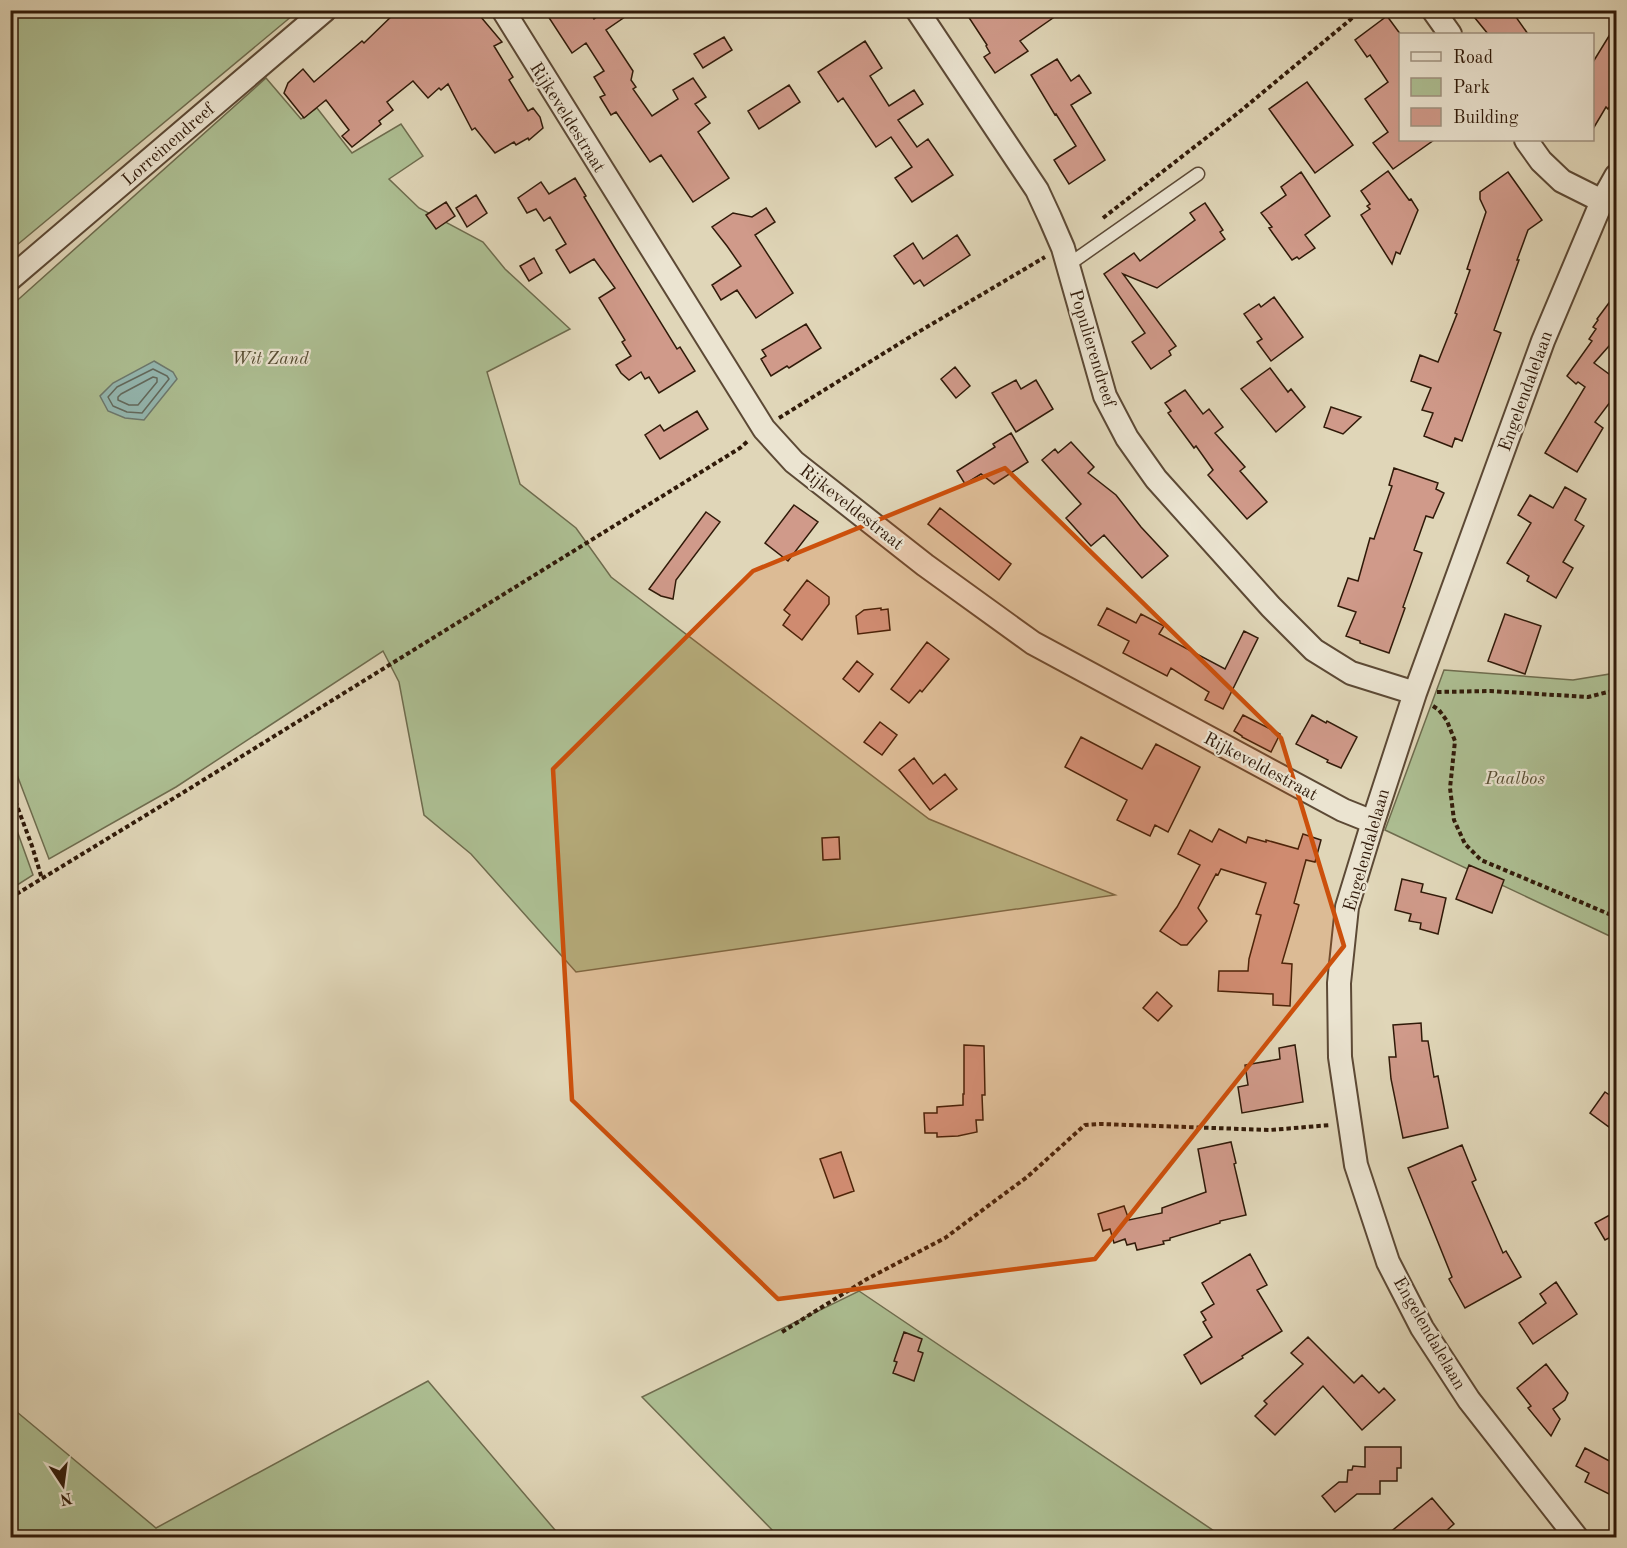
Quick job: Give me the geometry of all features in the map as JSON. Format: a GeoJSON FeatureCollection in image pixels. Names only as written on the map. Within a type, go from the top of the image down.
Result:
{"type":"FeatureCollection","features":[{"type":"Feature","properties":{"kind":"street","name":"Lorreinendreef"},"geometry":{"type":"LineString","coordinates":[[10,279],[325,10]]}},
{"type":"Feature","properties":{"kind":"street","name":"Rijkeveldestraat"},"geometry":{"type":"LineString","coordinates":[[502,10],[764,429],[794,462],[925,565],[1033,643],[1343,810],[1373,822]]}},
{"type":"Feature","properties":{"kind":"street","name":"Populierendreef"},"geometry":{"type":"LineString","coordinates":[[917,10],[1036,190],[1065,256],[1105,396],[1127,438],[1156,479],[1271,607],[1314,650],[1351,673],[1415,693]]}},
{"type":"Feature","properties":{"kind":"street"},"geometry":{"type":"LineString","coordinates":[[1433,10],[1449,33]]}},
{"type":"Feature","properties":{"kind":"street"},"geometry":{"type":"LineString","coordinates":[[1527,141],[1541,161],[1562,181],[1602,201]]}},
{"type":"Feature","properties":{"kind":"street","name":"Engelendalelaan"},"geometry":{"type":"LineString","coordinates":[[1577,1538],[1468,1400],[1422,1328],[1388,1262],[1356,1165],[1340,1058],[1339,983],[1347,907],[1415,693],[1543,341],[1602,201],[1617,176]]}},
{"type":"Feature","properties":{"kind":"lane"},"geometry":{"type":"LineString","coordinates":[[1065,256],[1198,174]]}},
{"type":"Feature","properties":{"kind":"path"},"geometry":{"type":"LineString","coordinates":[[1099,222],[1238,113],[1359,10]]}},
{"type":"Feature","properties":{"kind":"path"},"geometry":{"type":"LineString","coordinates":[[10,898],[740,448],[775,421],[901,343],[1065,256]]}},
{"type":"Feature","properties":{"kind":"path"},"geometry":{"type":"LineString","coordinates":[[1415,693],[1490,691],[1588,698],[1617,690]]}},
{"type":"Feature","properties":{"kind":"path"},"geometry":{"type":"LineString","coordinates":[[1415,693],[1439,710],[1447,721],[1455,741],[1450,788],[1454,820],[1465,844],[1481,860],[1617,917]]}},
{"type":"Feature","properties":{"kind":"path"},"geometry":{"type":"LineString","coordinates":[[10,787],[42,879]]}},
{"type":"Feature","properties":{"kind":"path"},"geometry":{"type":"LineString","coordinates":[[782,1332],[867,1280],[945,1238],[1027,1177],[1085,1125],[1270,1130],[1350,1123]]}},
{"type":"Feature","properties":{"kind":"highlighted area"},"geometry":{"type":"Polygon","coordinates":[[[1005,468],[1281,738],[1344,946],[1095,1259],[778,1299],[572,1100],[553,769],[753,571],[1005,468]]]}},
{"type":"Feature","properties":{"kind":"green space"},"geometry":{"type":"Polygon","coordinates":[[[11,10],[298,10],[298,11],[11,250],[11,10]]]}},
{"type":"Feature","properties":{"kind":"green space","name":"Wit Zand"},"geometry":{"type":"Polygon","coordinates":[[[266,78],[301,119],[317,108],[352,153],[401,124],[423,156],[389,179],[419,208],[483,242],[505,269],[570,329],[487,372],[520,484],[576,528],[611,577],[929,819],[1115,895],[576,972],[471,854],[424,815],[399,682],[383,651],[176,787],[49,859],[11,759],[11,306],[266,78]]]}},
{"type":"Feature","properties":{"kind":"green space","name":"Paalbos"},"geometry":{"type":"Polygon","coordinates":[[[1444,670],[1573,680],[1616,673],[1616,939],[1385,830],[1444,670]]]}},
{"type":"Feature","properties":{"kind":"green space"},"geometry":{"type":"Polygon","coordinates":[[[11,814],[33,875],[10,889],[11,814]]]}},
{"type":"Feature","properties":{"kind":"green space"},"geometry":{"type":"Polygon","coordinates":[[[859,1291],[1223,1537],[779,1537],[642,1397],[859,1291]]]}},
{"type":"Feature","properties":{"kind":"green space"},"geometry":{"type":"Polygon","coordinates":[[[428,1381],[561,1537],[11,1537],[11,1407],[156,1528],[428,1381]]]}},
{"type":"Feature","properties":{"kind":"water"},"geometry":{"type":"Polygon","coordinates":[[[154,361],[173,372],[177,379],[144,420],[125,418],[108,411],[100,396],[113,383],[154,361]]]}},
{"type":"Feature","properties":{"kind":"building"},"geometry":{"type":"Polygon","coordinates":[[[398,10],[475,10],[502,42],[494,46],[513,77],[509,80],[528,111],[533,108],[540,117],[543,128],[529,140],[528,138],[516,145],[514,142],[495,153],[475,128],[472,130],[448,84],[441,90],[439,88],[428,98],[413,81],[387,102],[393,110],[379,121],[381,124],[352,147],[342,136],[349,130],[326,100],[304,118],[284,93],[288,83],[303,69],[314,82],[362,41],[364,43],[398,10]]]}},
{"type":"Feature","properties":{"kind":"building"},"geometry":{"type":"Polygon","coordinates":[[[544,10],[589,10],[594,19],[607,10],[635,10],[606,30],[633,71],[631,80],[636,87],[633,89],[652,116],[678,99],[673,90],[693,78],[706,97],[695,104],[710,123],[698,132],[729,178],[693,202],[661,155],[650,162],[616,112],[611,115],[600,97],[605,95],[594,77],[604,71],[586,43],[572,53],[544,10]]]}},
{"type":"Feature","properties":{"kind":"building"},"geometry":{"type":"Polygon","coordinates":[[[964,10],[1063,11],[1020,41],[1028,51],[995,73],[984,57],[990,53],[987,45],[964,10]]]}},
{"type":"Feature","properties":{"kind":"building"},"geometry":{"type":"Polygon","coordinates":[[[1485,10],[1511,10],[1527,33],[1487,33],[1475,18],[1485,10]]]}},
{"type":"Feature","properties":{"kind":"building"},"geometry":{"type":"Polygon","coordinates":[[[1387,16],[1400,33],[1399,141],[1433,141],[1393,169],[1373,143],[1388,132],[1365,99],[1388,82],[1370,55],[1367,57],[1355,40],[1387,16]]]}},
{"type":"Feature","properties":{"kind":"building"},"geometry":{"type":"Polygon","coordinates":[[[1617,23],[1617,96],[1608,109],[1606,107],[1594,127],[1594,60],[1617,23]]]}},
{"type":"Feature","properties":{"kind":"building"},"geometry":{"type":"Polygon","coordinates":[[[724,37],[732,50],[703,68],[694,54],[724,37]]]}},
{"type":"Feature","properties":{"kind":"building"},"geometry":{"type":"Polygon","coordinates":[[[865,41],[882,68],[870,76],[889,106],[914,90],[923,104],[898,120],[917,147],[928,139],[953,175],[912,202],[895,178],[912,167],[891,137],[876,147],[843,98],[838,102],[818,72],[865,41]]]}},
{"type":"Feature","properties":{"kind":"building"},"geometry":{"type":"Polygon","coordinates":[[[1057,59],[1071,81],[1079,75],[1091,93],[1071,105],[1105,160],[1069,184],[1054,160],[1076,146],[1031,75],[1057,59]]]}},
{"type":"Feature","properties":{"kind":"building"},"geometry":{"type":"Polygon","coordinates":[[[1307,82],[1353,145],[1315,173],[1269,109],[1307,82]]]}},
{"type":"Feature","properties":{"kind":"building"},"geometry":{"type":"Polygon","coordinates":[[[789,85],[800,102],[759,129],[748,111],[789,85]]]}},
{"type":"Feature","properties":{"kind":"building"},"geometry":{"type":"Polygon","coordinates":[[[1388,171],[1418,210],[1400,254],[1396,252],[1392,264],[1361,215],[1370,209],[1367,206],[1370,204],[1361,191],[1388,171]]]}},
{"type":"Feature","properties":{"kind":"building"},"geometry":{"type":"Polygon","coordinates":[[[1301,172],[1330,216],[1305,235],[1315,248],[1299,259],[1297,257],[1292,260],[1261,213],[1286,195],[1281,187],[1301,172]]]}},
{"type":"Feature","properties":{"kind":"building"},"geometry":{"type":"Polygon","coordinates":[[[1508,172],[1542,220],[1528,230],[1494,330],[1501,333],[1462,441],[1455,438],[1452,447],[1424,436],[1433,413],[1422,410],[1431,388],[1411,381],[1420,355],[1438,362],[1457,314],[1455,313],[1470,270],[1467,269],[1486,212],[1480,199],[1480,192],[1508,172]]]}},
{"type":"Feature","properties":{"kind":"building"},"geometry":{"type":"Polygon","coordinates":[[[575,178],[586,196],[584,197],[677,349],[680,347],[695,371],[659,393],[649,377],[645,379],[641,372],[629,380],[616,365],[631,356],[622,342],[625,340],[599,298],[615,288],[594,259],[570,273],[556,250],[566,244],[550,217],[544,221],[536,209],[527,213],[518,198],[541,182],[549,194],[575,178]]]}},
{"type":"Feature","properties":{"kind":"building"},"geometry":{"type":"Polygon","coordinates":[[[476,195],[487,213],[467,227],[456,208],[476,195]]]}},
{"type":"Feature","properties":{"kind":"building"},"geometry":{"type":"Polygon","coordinates":[[[446,202],[455,216],[436,229],[426,215],[446,202]]]}},
{"type":"Feature","properties":{"kind":"building"},"geometry":{"type":"Polygon","coordinates":[[[1205,203],[1223,230],[1220,232],[1225,239],[1157,288],[1123,274],[1176,346],[1169,351],[1171,355],[1151,369],[1132,342],[1145,333],[1104,274],[1134,253],[1140,261],[1195,220],[1190,213],[1205,203]]]}},
{"type":"Feature","properties":{"kind":"building"},"geometry":{"type":"Polygon","coordinates":[[[766,208],[775,222],[755,235],[793,293],[756,318],[737,290],[721,300],[712,285],[741,266],[712,227],[733,213],[752,217],[766,208]]]}},
{"type":"Feature","properties":{"kind":"building"},"geometry":{"type":"Polygon","coordinates":[[[957,235],[970,255],[924,286],[920,280],[914,284],[894,256],[913,243],[923,259],[957,235]]]}},
{"type":"Feature","properties":{"kind":"building"},"geometry":{"type":"Polygon","coordinates":[[[534,258],[542,273],[529,281],[520,266],[534,258]]]}},
{"type":"Feature","properties":{"kind":"building"},"geometry":{"type":"Polygon","coordinates":[[[1617,292],[1617,337],[1594,363],[1617,380],[1617,393],[1595,422],[1603,428],[1577,472],[1545,453],[1585,387],[1578,382],[1576,384],[1567,376],[1592,341],[1589,339],[1596,329],[1593,327],[1597,319],[1617,292]]]}},
{"type":"Feature","properties":{"kind":"building"},"geometry":{"type":"Polygon","coordinates":[[[1274,297],[1303,337],[1271,361],[1257,342],[1262,339],[1244,314],[1259,304],[1261,307],[1274,297]]]}},
{"type":"Feature","properties":{"kind":"building"},"geometry":{"type":"Polygon","coordinates":[[[806,324],[821,348],[789,368],[787,366],[771,376],[761,359],[766,356],[762,350],[806,324]]]}},
{"type":"Feature","properties":{"kind":"building"},"geometry":{"type":"Polygon","coordinates":[[[955,367],[970,386],[956,398],[941,379],[955,367]]]}},
{"type":"Feature","properties":{"kind":"building"},"geometry":{"type":"Polygon","coordinates":[[[1270,368],[1288,392],[1291,389],[1305,407],[1276,432],[1241,389],[1270,368]]]}},
{"type":"Feature","properties":{"kind":"building"},"geometry":{"type":"Polygon","coordinates":[[[1016,380],[1021,389],[1036,380],[1053,409],[1016,432],[992,393],[1016,380]]]}},
{"type":"Feature","properties":{"kind":"building"},"geometry":{"type":"Polygon","coordinates":[[[1185,390],[1203,414],[1209,409],[1223,427],[1215,433],[1245,467],[1240,471],[1267,502],[1247,519],[1208,475],[1213,470],[1168,413],[1171,411],[1165,403],[1185,390]]]}},
{"type":"Feature","properties":{"kind":"building"},"geometry":{"type":"Polygon","coordinates":[[[1331,407],[1361,417],[1343,434],[1324,427],[1331,407]]]}},
{"type":"Feature","properties":{"kind":"building"},"geometry":{"type":"Polygon","coordinates":[[[697,411],[708,429],[660,459],[645,435],[660,425],[664,431],[697,411]]]}},
{"type":"Feature","properties":{"kind":"building"},"geometry":{"type":"Polygon","coordinates":[[[1011,433],[1028,462],[994,484],[981,474],[965,484],[957,471],[995,447],[993,444],[1011,433]]]}},
{"type":"Feature","properties":{"kind":"building"},"geometry":{"type":"Polygon","coordinates":[[[1071,442],[1094,467],[1088,473],[1116,495],[1168,556],[1142,578],[1104,535],[1091,546],[1066,518],[1081,504],[1042,460],[1055,449],[1058,453],[1071,442]]]}},
{"type":"Feature","properties":{"kind":"building"},"geometry":{"type":"Polygon","coordinates":[[[1394,468],[1438,483],[1436,489],[1444,493],[1433,518],[1426,516],[1414,550],[1422,553],[1389,653],[1346,636],[1356,612],[1338,606],[1348,578],[1358,581],[1370,538],[1374,539],[1392,486],[1389,485],[1394,468]]]}},
{"type":"Feature","properties":{"kind":"building"},"geometry":{"type":"Polygon","coordinates":[[[1565,487],[1586,499],[1575,520],[1584,526],[1563,562],[1573,568],[1556,598],[1527,581],[1529,576],[1507,563],[1531,523],[1518,515],[1530,495],[1553,508],[1565,487]]]}},
{"type":"Feature","properties":{"kind":"building"},"geometry":{"type":"Polygon","coordinates":[[[794,505],[818,522],[788,561],[765,543],[794,505]]]}},
{"type":"Feature","properties":{"kind":"building"},"geometry":{"type":"Polygon","coordinates":[[[940,508],[1011,564],[999,580],[928,524],[940,508]]]}},
{"type":"Feature","properties":{"kind":"building"},"geometry":{"type":"Polygon","coordinates":[[[706,512],[720,522],[676,580],[673,599],[661,596],[649,589],[706,512]]]}},
{"type":"Feature","properties":{"kind":"building"},"geometry":{"type":"Polygon","coordinates":[[[807,580],[829,597],[829,604],[802,640],[783,625],[790,615],[784,610],[807,580]]]}},
{"type":"Feature","properties":{"kind":"building"},"geometry":{"type":"Polygon","coordinates":[[[881,608],[881,610],[888,609],[890,630],[858,634],[856,616],[864,610],[881,608]]]}},
{"type":"Feature","properties":{"kind":"building"},"geometry":{"type":"Polygon","coordinates":[[[1107,608],[1136,623],[1141,614],[1164,626],[1159,634],[1225,669],[1244,631],[1258,638],[1223,709],[1205,700],[1209,692],[1171,668],[1167,676],[1123,653],[1129,641],[1098,625],[1107,608]]]}},
{"type":"Feature","properties":{"kind":"building"},"geometry":{"type":"Polygon","coordinates":[[[1505,614],[1541,626],[1525,674],[1488,661],[1505,614]]]}},
{"type":"Feature","properties":{"kind":"building"},"geometry":{"type":"Polygon","coordinates":[[[927,642],[949,659],[922,692],[920,690],[909,703],[891,689],[927,642]]]}},
{"type":"Feature","properties":{"kind":"building"},"geometry":{"type":"Polygon","coordinates":[[[857,661],[873,674],[859,692],[843,679],[857,661]]]}},
{"type":"Feature","properties":{"kind":"building"},"geometry":{"type":"Polygon","coordinates":[[[1243,715],[1280,734],[1271,752],[1234,731],[1243,715]]]}},
{"type":"Feature","properties":{"kind":"building"},"geometry":{"type":"Polygon","coordinates":[[[1312,715],[1357,737],[1341,768],[1296,744],[1312,715]]]}},
{"type":"Feature","properties":{"kind":"building"},"geometry":{"type":"Polygon","coordinates":[[[880,722],[897,735],[882,755],[864,742],[880,722]]]}},
{"type":"Feature","properties":{"kind":"building"},"geometry":{"type":"Polygon","coordinates":[[[1081,737],[1142,769],[1156,744],[1200,767],[1168,832],[1155,825],[1150,836],[1117,820],[1127,800],[1065,767],[1081,737]]]}},
{"type":"Feature","properties":{"kind":"building"},"geometry":{"type":"Polygon","coordinates":[[[914,758],[933,784],[945,774],[957,789],[930,810],[899,770],[914,758]]]}},
{"type":"Feature","properties":{"kind":"building"},"geometry":{"type":"Polygon","coordinates":[[[1219,829],[1246,843],[1248,837],[1298,849],[1303,834],[1321,840],[1315,862],[1306,860],[1294,903],[1299,905],[1282,963],[1292,964],[1290,1006],[1273,1005],[1273,994],[1218,991],[1219,971],[1248,971],[1261,915],[1256,914],[1266,883],[1221,869],[1198,908],[1207,921],[1187,945],[1181,945],[1160,931],[1177,907],[1200,865],[1178,854],[1190,830],[1212,842],[1219,829]]]}},
{"type":"Feature","properties":{"kind":"building"},"geometry":{"type":"Polygon","coordinates":[[[839,837],[840,859],[823,860],[822,838],[839,837]]]}},
{"type":"Feature","properties":{"kind":"building"},"geometry":{"type":"Polygon","coordinates":[[[1469,865],[1504,880],[1492,913],[1456,899],[1469,865]]]}},
{"type":"Feature","properties":{"kind":"building"},"geometry":{"type":"Polygon","coordinates":[[[1402,879],[1423,884],[1421,892],[1446,898],[1438,934],[1420,929],[1421,923],[1409,921],[1411,914],[1395,910],[1402,879]]]}},
{"type":"Feature","properties":{"kind":"building"},"geometry":{"type":"Polygon","coordinates":[[[1157,992],[1172,1006],[1158,1021],[1143,1008],[1157,992]]]}},
{"type":"Feature","properties":{"kind":"building"},"geometry":{"type":"Polygon","coordinates":[[[1421,1023],[1422,1041],[1428,1041],[1434,1077],[1438,1076],[1448,1128],[1403,1138],[1389,1057],[1396,1057],[1393,1025],[1421,1023]]]}},
{"type":"Feature","properties":{"kind":"building"},"geometry":{"type":"Polygon","coordinates":[[[964,1045],[984,1046],[983,1120],[976,1120],[977,1132],[937,1137],[937,1133],[925,1133],[924,1113],[937,1113],[937,1107],[963,1105],[964,1045]]]}},
{"type":"Feature","properties":{"kind":"building"},"geometry":{"type":"Polygon","coordinates":[[[1295,1045],[1303,1102],[1242,1113],[1238,1087],[1248,1085],[1245,1065],[1280,1059],[1279,1048],[1295,1045]]]}},
{"type":"Feature","properties":{"kind":"building"},"geometry":{"type":"Polygon","coordinates":[[[1605,1092],[1617,1100],[1609,1127],[1590,1113],[1605,1092]]]}},
{"type":"Feature","properties":{"kind":"building"},"geometry":{"type":"Polygon","coordinates":[[[1231,1142],[1246,1215],[1170,1238],[1170,1240],[1163,1241],[1164,1244],[1137,1250],[1135,1243],[1127,1245],[1125,1239],[1114,1243],[1110,1229],[1103,1231],[1098,1214],[1124,1206],[1129,1220],[1162,1213],[1162,1208],[1206,1192],[1198,1149],[1231,1142]]]}},
{"type":"Feature","properties":{"kind":"building"},"geometry":{"type":"Polygon","coordinates":[[[1462,1145],[1476,1180],[1472,1182],[1503,1253],[1506,1251],[1521,1277],[1465,1308],[1449,1279],[1452,1277],[1408,1168],[1462,1145]]]}},
{"type":"Feature","properties":{"kind":"building"},"geometry":{"type":"Polygon","coordinates":[[[841,1152],[854,1191],[834,1198],[820,1159],[841,1152]]]}},
{"type":"Feature","properties":{"kind":"building"},"geometry":{"type":"Polygon","coordinates":[[[1617,1211],[1617,1234],[1605,1240],[1595,1223],[1617,1211]]]}},
{"type":"Feature","properties":{"kind":"building"},"geometry":{"type":"Polygon","coordinates":[[[1250,1254],[1267,1285],[1257,1290],[1282,1331],[1201,1384],[1184,1355],[1212,1337],[1203,1322],[1206,1320],[1201,1312],[1214,1304],[1202,1283],[1250,1254]]]}},
{"type":"Feature","properties":{"kind":"building"},"geometry":{"type":"Polygon","coordinates":[[[1556,1282],[1577,1314],[1533,1344],[1519,1323],[1546,1303],[1540,1294],[1556,1282]]]}},
{"type":"Feature","properties":{"kind":"building"},"geometry":{"type":"Polygon","coordinates":[[[904,1332],[922,1339],[918,1351],[923,1353],[914,1381],[893,1373],[897,1362],[894,1361],[904,1332]]]}},
{"type":"Feature","properties":{"kind":"building"},"geometry":{"type":"Polygon","coordinates":[[[1308,1337],[1354,1383],[1362,1375],[1379,1393],[1384,1388],[1395,1400],[1362,1430],[1323,1386],[1275,1435],[1255,1416],[1267,1404],[1264,1401],[1303,1364],[1291,1353],[1308,1337]]]}},
{"type":"Feature","properties":{"kind":"building"},"geometry":{"type":"Polygon","coordinates":[[[1546,1364],[1568,1393],[1565,1400],[1553,1409],[1560,1419],[1551,1436],[1528,1408],[1531,1406],[1517,1388],[1546,1364]]]}},
{"type":"Feature","properties":{"kind":"building"},"geometry":{"type":"Polygon","coordinates":[[[1365,1447],[1401,1447],[1401,1468],[1397,1468],[1397,1481],[1380,1481],[1380,1494],[1357,1494],[1335,1512],[1322,1496],[1339,1482],[1347,1482],[1348,1470],[1352,1470],[1353,1466],[1365,1467],[1365,1447]]]}},
{"type":"Feature","properties":{"kind":"building"},"geometry":{"type":"Polygon","coordinates":[[[1585,1448],[1617,1465],[1617,1482],[1611,1495],[1585,1482],[1589,1473],[1576,1466],[1585,1448]]]}},
{"type":"Feature","properties":{"kind":"building"},"geometry":{"type":"Polygon","coordinates":[[[1432,1498],[1454,1524],[1438,1538],[1383,1538],[1432,1498]]]}}]}
